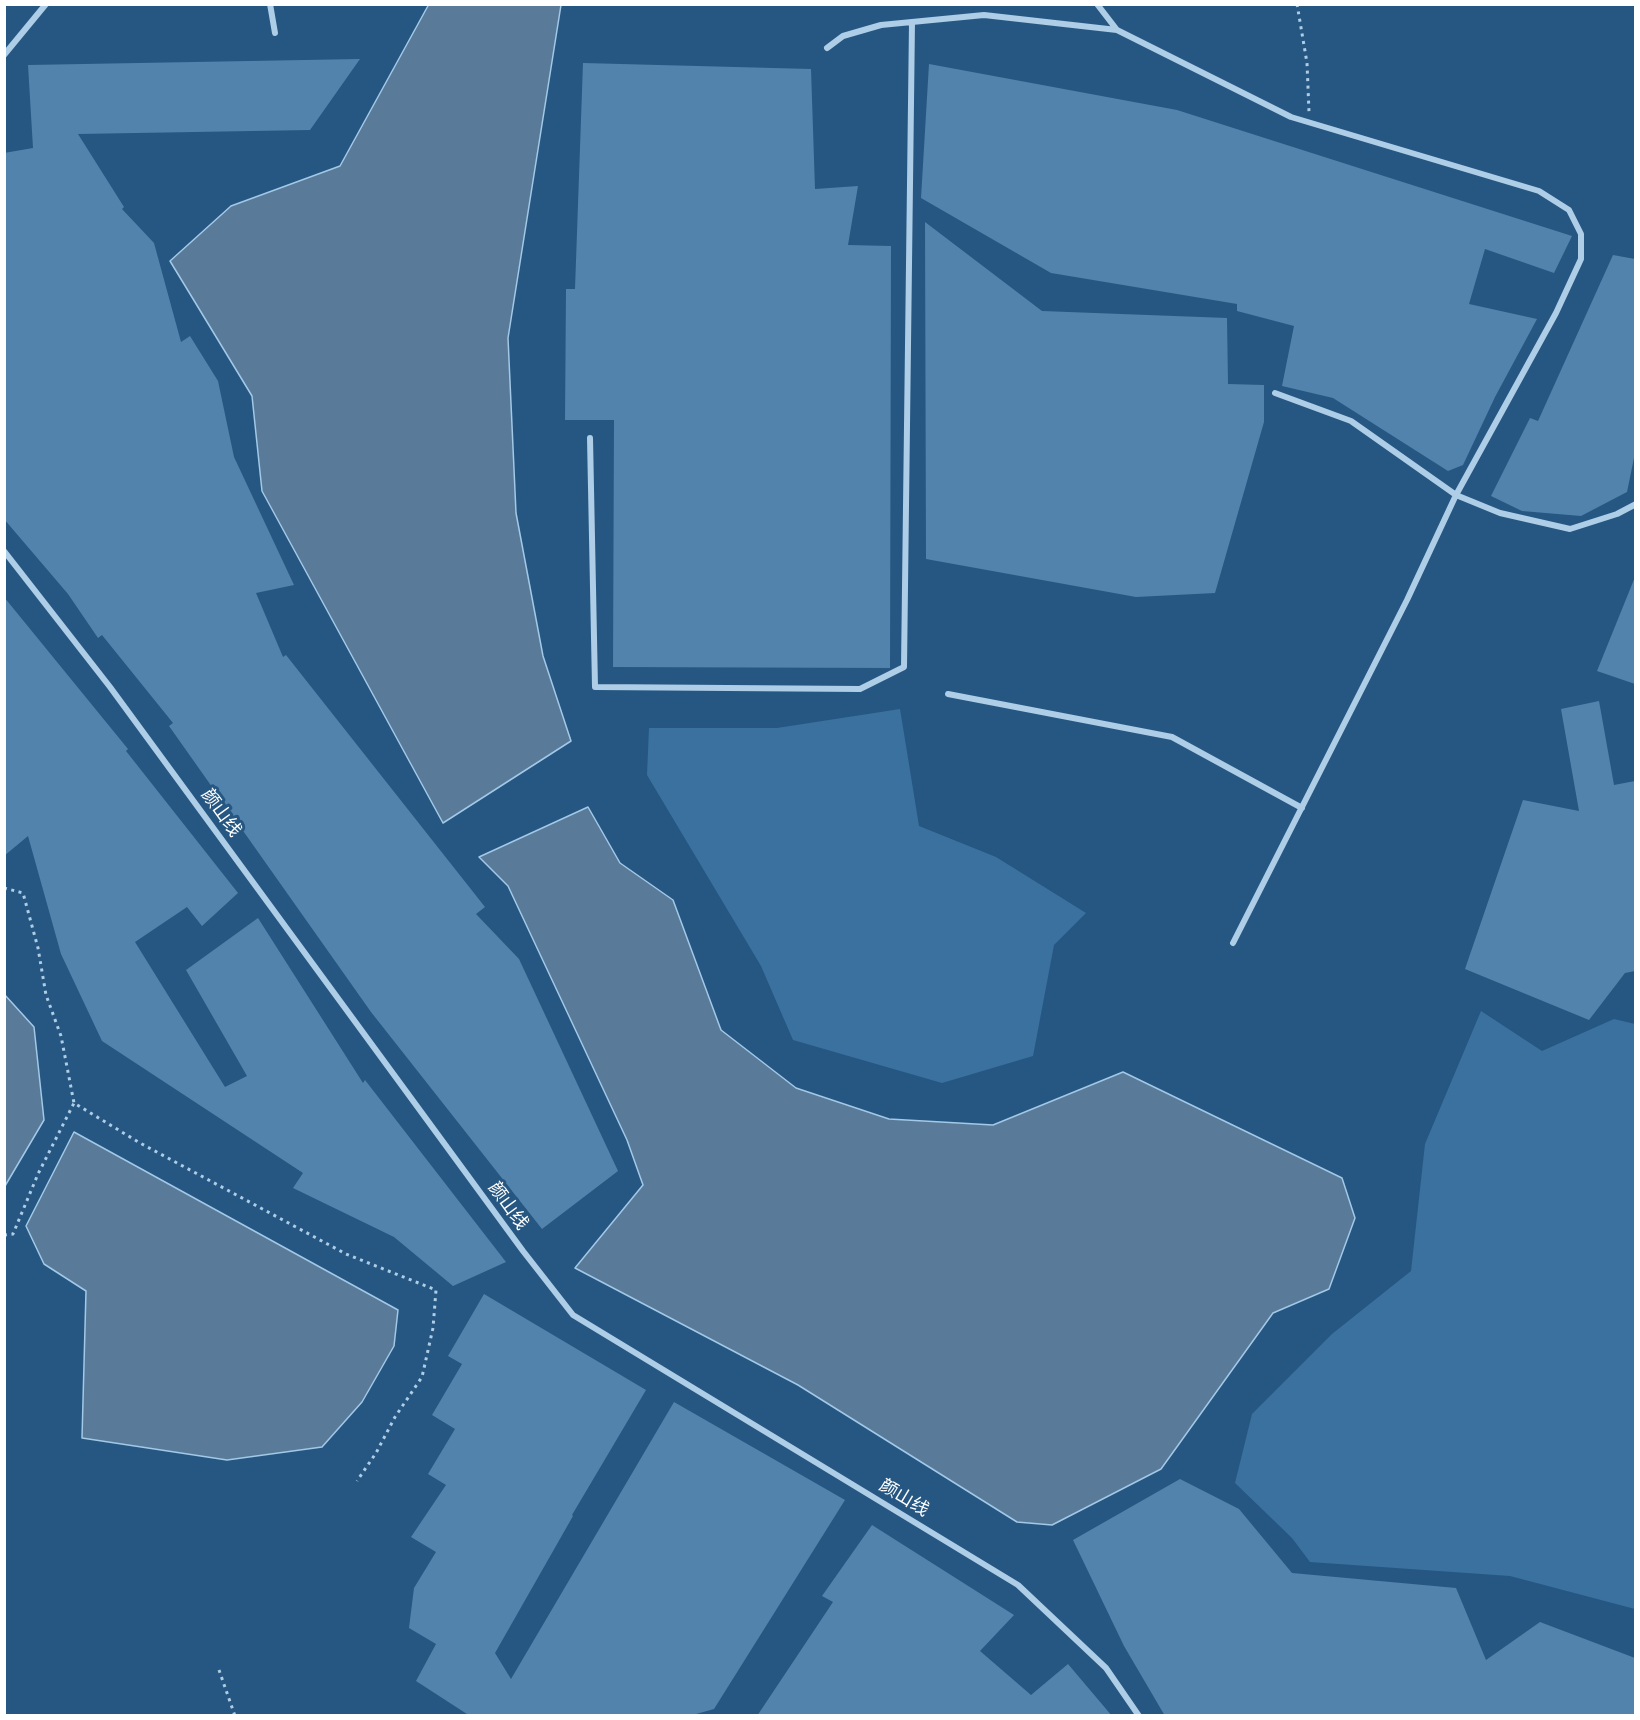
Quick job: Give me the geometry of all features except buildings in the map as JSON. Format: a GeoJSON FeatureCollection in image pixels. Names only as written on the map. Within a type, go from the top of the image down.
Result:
{"type":"FeatureCollection","features":[{"type":"Feature","properties":{"kind":"street"},"geometry":{"type":"LineString","coordinates":[[4,55],[46,4]]}},
{"type":"Feature","properties":{"kind":"street"},"geometry":{"type":"LineString","coordinates":[[270,4],[275,33]]}},
{"type":"Feature","properties":{"kind":"street"},"geometry":{"type":"LineString","coordinates":[[1097,4],[1117,30]]}},
{"type":"Feature","properties":{"kind":"street"},"geometry":{"type":"LineString","coordinates":[[827,48],[843,36],[881,25],[984,15],[1117,30],[1291,117],[1539,191],[1569,210],[1581,234],[1581,259],[1556,313],[1456,495],[1407,600],[1233,943]]}},
{"type":"Feature","properties":{"kind":"street"},"geometry":{"type":"LineString","coordinates":[[590,438],[595,687],[860,689],[904,667],[912,22]]}},
{"type":"Feature","properties":{"kind":"street"},"geometry":{"type":"LineString","coordinates":[[1275,393],[1352,421],[1456,495],[1500,513],[1570,529],[1617,514],[1635,504]]}},
{"type":"Feature","properties":{"kind":"street","name":"颜山线"},"geometry":{"type":"LineString","coordinates":[[4,551],[110,687],[509,1232],[573,1315],[1018,1585],[1106,1668],[1139,1716]]}},
{"type":"Feature","properties":{"kind":"street"},"geometry":{"type":"LineString","coordinates":[[948,694],[1172,737],[1302,808]]}},
{"type":"Feature","properties":{"kind":"path"},"geometry":{"type":"LineString","coordinates":[[1297,4],[1307,63],[1310,123]]}},
{"type":"Feature","properties":{"kind":"path"},"geometry":{"type":"LineString","coordinates":[[4,888],[22,893],[38,948],[46,995],[60,1036],[74,1103],[38,1174],[13,1234],[4,1235]]}},
{"type":"Feature","properties":{"kind":"path"},"geometry":{"type":"LineString","coordinates":[[74,1103],[141,1143],[346,1254],[435,1290],[433,1329],[422,1377],[357,1481]]}},
{"type":"Feature","properties":{"kind":"path"},"geometry":{"type":"LineString","coordinates":[[219,1670],[235,1716]]}},
{"type":"Feature","properties":{"kind":"shaded area"},"geometry":{"type":"Polygon","coordinates":[[[429,4],[561,5],[508,338],[516,513],[543,656],[571,741],[443,823],[262,491],[252,396],[170,261],[231,206],[340,166],[429,4]]]}},
{"type":"Feature","properties":{"kind":"shaded area"},"geometry":{"type":"Polygon","coordinates":[[[900,709],[919,826],[996,857],[1086,913],[1054,945],[1033,1056],[942,1083],[793,1040],[761,966],[647,775],[649,728],[777,728],[900,709]]]}},
{"type":"Feature","properties":{"kind":"shaded area"},"geometry":{"type":"Polygon","coordinates":[[[588,807],[620,863],[673,900],[721,1030],[796,1088],[889,1119],[993,1125],[1123,1072],[1342,1178],[1355,1218],[1329,1289],[1273,1313],[1161,1469],[1052,1525],[1017,1522],[798,1385],[575,1268],[643,1185],[627,1140],[508,886],[479,857],[588,807]]]}},
{"type":"Feature","properties":{"kind":"shaded area"},"geometry":{"type":"Polygon","coordinates":[[[4,994],[34,1027],[44,1120],[5,1186],[4,994]]]}},
{"type":"Feature","properties":{"kind":"shaded area"},"geometry":{"type":"Polygon","coordinates":[[[1481,1011],[1542,1051],[1614,1019],[1635,1024],[1635,1609],[1510,1576],[1310,1562],[1292,1538],[1235,1483],[1252,1414],[1332,1334],[1411,1271],[1425,1144],[1481,1011]]]}},
{"type":"Feature","properties":{"kind":"shaded area"},"geometry":{"type":"Polygon","coordinates":[[[74,1132],[398,1310],[394,1346],[362,1402],[322,1447],[227,1460],[82,1438],[86,1291],[44,1264],[26,1226],[74,1132]]]}}]}
